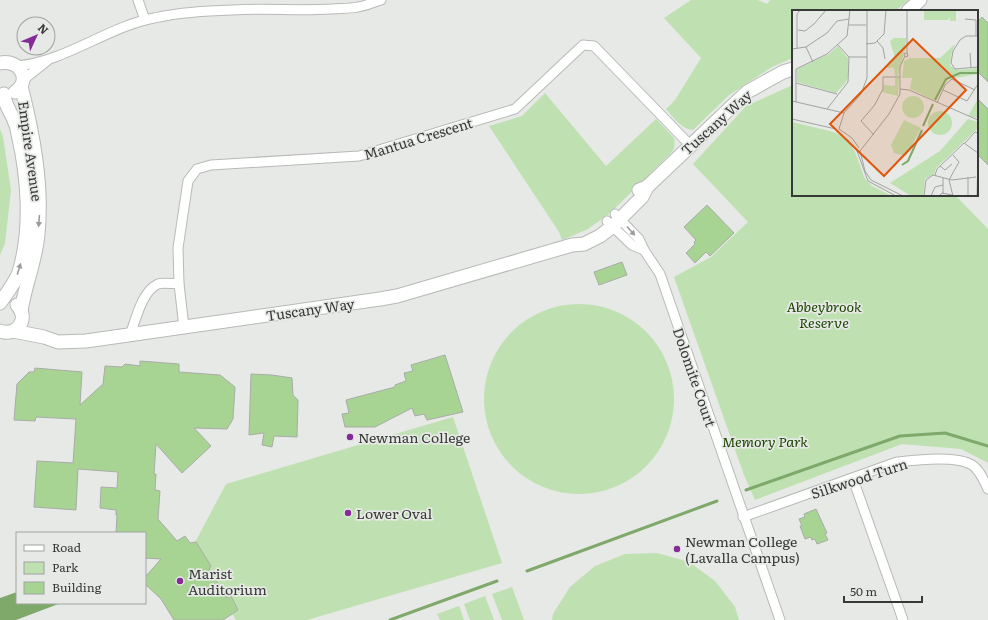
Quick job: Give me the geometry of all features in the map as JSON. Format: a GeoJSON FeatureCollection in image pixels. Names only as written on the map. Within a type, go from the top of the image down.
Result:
{"type":"FeatureCollection","features":[{"type":"Feature","properties":{"kind":"street"},"geometry":{"type":"LineString","coordinates":[[138,0],[146,20]]}},
{"type":"Feature","properties":{"kind":"street"},"geometry":{"type":"LineString","coordinates":[[6,62],[30,65],[50,59],[97,38],[146,20],[176,14],[234,10],[302,11],[357,7],[381,0]]}},
{"type":"Feature","properties":{"kind":"street"},"geometry":{"type":"LineString","coordinates":[[909,10],[920,0]]}},
{"type":"Feature","properties":{"kind":"street","name":"Mantua Crescent"},"geometry":{"type":"LineString","coordinates":[[184,327],[178,248],[188,181],[197,169],[211,165],[359,156],[515,108],[583,45],[594,46],[690,145]]}},
{"type":"Feature","properties":{"kind":"street"},"geometry":{"type":"LineString","coordinates":[[2,94],[14,93],[22,83],[50,59]]}},
{"type":"Feature","properties":{"kind":"street","name":"Empire Avenue"},"geometry":{"type":"LineString","coordinates":[[6,62],[21,70],[33,147],[40,209],[34,259],[28,278],[22,314]]}},
{"type":"Feature","properties":{"kind":"street","name":"Tuscany Way"},"geometry":{"type":"LineString","coordinates":[[8,331],[44,337],[58,342],[86,341],[380,300],[572,245],[584,244],[600,236],[614,220],[642,197],[647,187],[747,92],[783,72],[792,69]]}},
{"type":"Feature","properties":{"kind":"street","name":"Empire Avenue"},"geometry":{"type":"LineString","coordinates":[[0,303],[10,291],[19,272],[28,211],[26,177],[21,147],[15,122],[2,94]]}},
{"type":"Feature","properties":{"kind":"street","name":"Dolomite Court"},"geometry":{"type":"LineString","coordinates":[[614,220],[639,239],[644,250],[660,274],[780,620]]}},
{"type":"Feature","properties":{"kind":"street"},"geometry":{"type":"LineString","coordinates":[[130,335],[139,308],[148,291],[159,284],[180,284]]}},
{"type":"Feature","properties":{"kind":"street"},"geometry":{"type":"LineString","coordinates":[[0,303],[15,303],[22,314],[44,337]]}},
{"type":"Feature","properties":{"kind":"street"},"geometry":{"type":"LineString","coordinates":[[0,342],[8,331],[18,328],[22,323],[22,314]]}},
{"type":"Feature","properties":{"kind":"street","name":"Silkwood Turn"},"geometry":{"type":"LineString","coordinates":[[744,517],[897,462],[916,459],[957,460],[972,465],[983,478],[988,488]]}},
{"type":"Feature","properties":{"kind":"street"},"geometry":{"type":"LineString","coordinates":[[853,479],[903,620]]}},
{"type":"Feature","properties":{"kind":"green space"},"geometry":{"type":"Polygon","coordinates":[[[691,0],[758,0],[767,4],[770,0],[909,0],[896,10],[792,10],[792,58],[772,67],[729,95],[693,130],[681,125],[666,109],[675,100],[701,58],[664,18],[691,0]]]}},
{"type":"Feature","properties":{"kind":"green space","name":"Abbeybrook Reserve"},"geometry":{"type":"Polygon","coordinates":[[[792,85],[792,196],[956,196],[988,229],[988,463],[961,449],[902,444],[755,500],[744,475],[674,277],[711,257],[748,222],[693,164],[746,106],[792,85]]]}},
{"type":"Feature","properties":{"kind":"green space"},"geometry":{"type":"Polygon","coordinates":[[[545,93],[606,166],[656,119],[674,138],[675,144],[671,153],[610,213],[588,229],[562,240],[559,232],[489,126],[522,116],[545,93]]]}},
{"type":"Feature","properties":{"kind":"green space"},"geometry":{"type":"Polygon","coordinates":[[[0,129],[3,137],[11,190],[5,243],[0,255],[0,129]]]}},
{"type":"Feature","properties":{"kind":"green space"},"geometry":{"type":"Polygon","coordinates":[[[570,304],[588,304],[607,308],[624,315],[646,332],[658,346],[667,363],[674,390],[674,408],[667,435],[658,452],[646,466],[624,483],[607,490],[588,494],[570,494],[551,490],[534,483],[512,466],[500,452],[488,427],[484,408],[484,390],[488,371],[495,354],[512,332],[526,320],[551,308],[570,304]]]}},
{"type":"Feature","properties":{"kind":"green space","name":"Lower Oval"},"geometry":{"type":"Polygon","coordinates":[[[453,417],[502,563],[307,620],[236,620],[192,548],[226,484],[453,417]]]}},
{"type":"Feature","properties":{"kind":"green space"},"geometry":{"type":"Polygon","coordinates":[[[657,553],[689,562],[715,581],[735,607],[739,620],[552,620],[553,614],[570,587],[595,566],[625,554],[657,553]]]}},
{"type":"Feature","properties":{"kind":"green space"},"geometry":{"type":"Polygon","coordinates":[[[512,587],[524,620],[502,620],[492,594],[512,587]]]}},
{"type":"Feature","properties":{"kind":"green space"},"geometry":{"type":"Polygon","coordinates":[[[485,596],[494,620],[470,620],[464,604],[485,596]]]}},
{"type":"Feature","properties":{"kind":"green space"},"geometry":{"type":"Polygon","coordinates":[[[459,606],[464,620],[440,620],[437,614],[459,606]]]}},
{"type":"Feature","properties":{"kind":"shaded area"},"geometry":{"type":"Polygon","coordinates":[[[16,592],[16,604],[58,604],[16,620],[0,620],[0,598],[16,592]]]}},
{"type":"Feature","properties":{"kind":"building"},"geometry":{"type":"Polygon","coordinates":[[[982,17],[988,23],[988,82],[978,72],[978,22],[982,17]]]}},
{"type":"Feature","properties":{"kind":"building"},"geometry":{"type":"Polygon","coordinates":[[[978,99],[988,109],[988,165],[978,155],[978,99]]]}},
{"type":"Feature","properties":{"kind":"building"},"geometry":{"type":"Polygon","coordinates":[[[707,205],[734,233],[710,256],[706,252],[695,263],[686,253],[695,244],[694,242],[696,240],[684,227],[707,205]]]}},
{"type":"Feature","properties":{"kind":"building"},"geometry":{"type":"Polygon","coordinates":[[[622,262],[627,275],[599,285],[594,272],[622,262]]]}},
{"type":"Feature","properties":{"kind":"building"},"geometry":{"type":"Polygon","coordinates":[[[445,355],[463,412],[427,420],[424,414],[415,416],[412,408],[375,427],[345,427],[342,414],[349,413],[346,400],[395,387],[395,385],[406,381],[404,373],[413,371],[411,365],[445,355]]]}},
{"type":"Feature","properties":{"kind":"building"},"geometry":{"type":"Polygon","coordinates":[[[140,361],[179,364],[179,372],[220,375],[235,387],[233,419],[227,429],[194,428],[211,446],[182,473],[156,444],[154,474],[156,474],[155,490],[160,491],[158,519],[177,541],[185,536],[190,543],[196,542],[211,566],[209,569],[227,598],[231,596],[238,610],[223,620],[174,620],[161,599],[146,585],[146,576],[161,559],[146,558],[146,532],[116,532],[116,510],[100,508],[101,487],[117,488],[118,472],[78,469],[76,510],[34,507],[37,461],[73,463],[76,419],[36,417],[35,421],[14,420],[17,384],[29,372],[34,372],[35,368],[82,372],[80,405],[103,384],[105,366],[122,367],[125,364],[140,366],[140,361]]]}},
{"type":"Feature","properties":{"kind":"building"},"geometry":{"type":"Polygon","coordinates":[[[251,374],[292,378],[293,395],[298,400],[297,437],[274,436],[272,447],[262,445],[264,433],[249,435],[251,374]]]}},
{"type":"Feature","properties":{"kind":"building"},"geometry":{"type":"Polygon","coordinates":[[[816,509],[827,533],[825,534],[828,540],[817,544],[815,539],[812,540],[811,537],[805,539],[799,519],[805,517],[804,514],[816,509]]]}},
{"type":"Feature","properties":{"kind":"waterway"},"geometry":{"type":"LineString","coordinates":[[746,490],[900,436],[945,433],[988,446]]}},
{"type":"Feature","properties":{"kind":"waterway"},"geometry":{"type":"LineString","coordinates":[[527,571],[717,501]]}},
{"type":"Feature","properties":{"kind":"waterway"},"geometry":{"type":"LineString","coordinates":[[390,620],[497,581]]}},
{"type":"Feature","properties":{"kind":"place","name":"Newman College"},"geometry":{"type":"Point","coordinates":[350,437]}},
{"type":"Feature","properties":{"kind":"place","name":"Lower Oval"},"geometry":{"type":"Point","coordinates":[348,513]}},
{"type":"Feature","properties":{"kind":"place","name":"Newman College (Lavalla Campus)"},"geometry":{"type":"Point","coordinates":[677,549]}},
{"type":"Feature","properties":{"kind":"place","name":"Marist Auditorium"},"geometry":{"type":"Point","coordinates":[180,581]}},
{"type":"Feature","properties":{"kind":"park label","name":"Memory Park"},"geometry":{"type":"Point","coordinates":[765,441]}}]}
